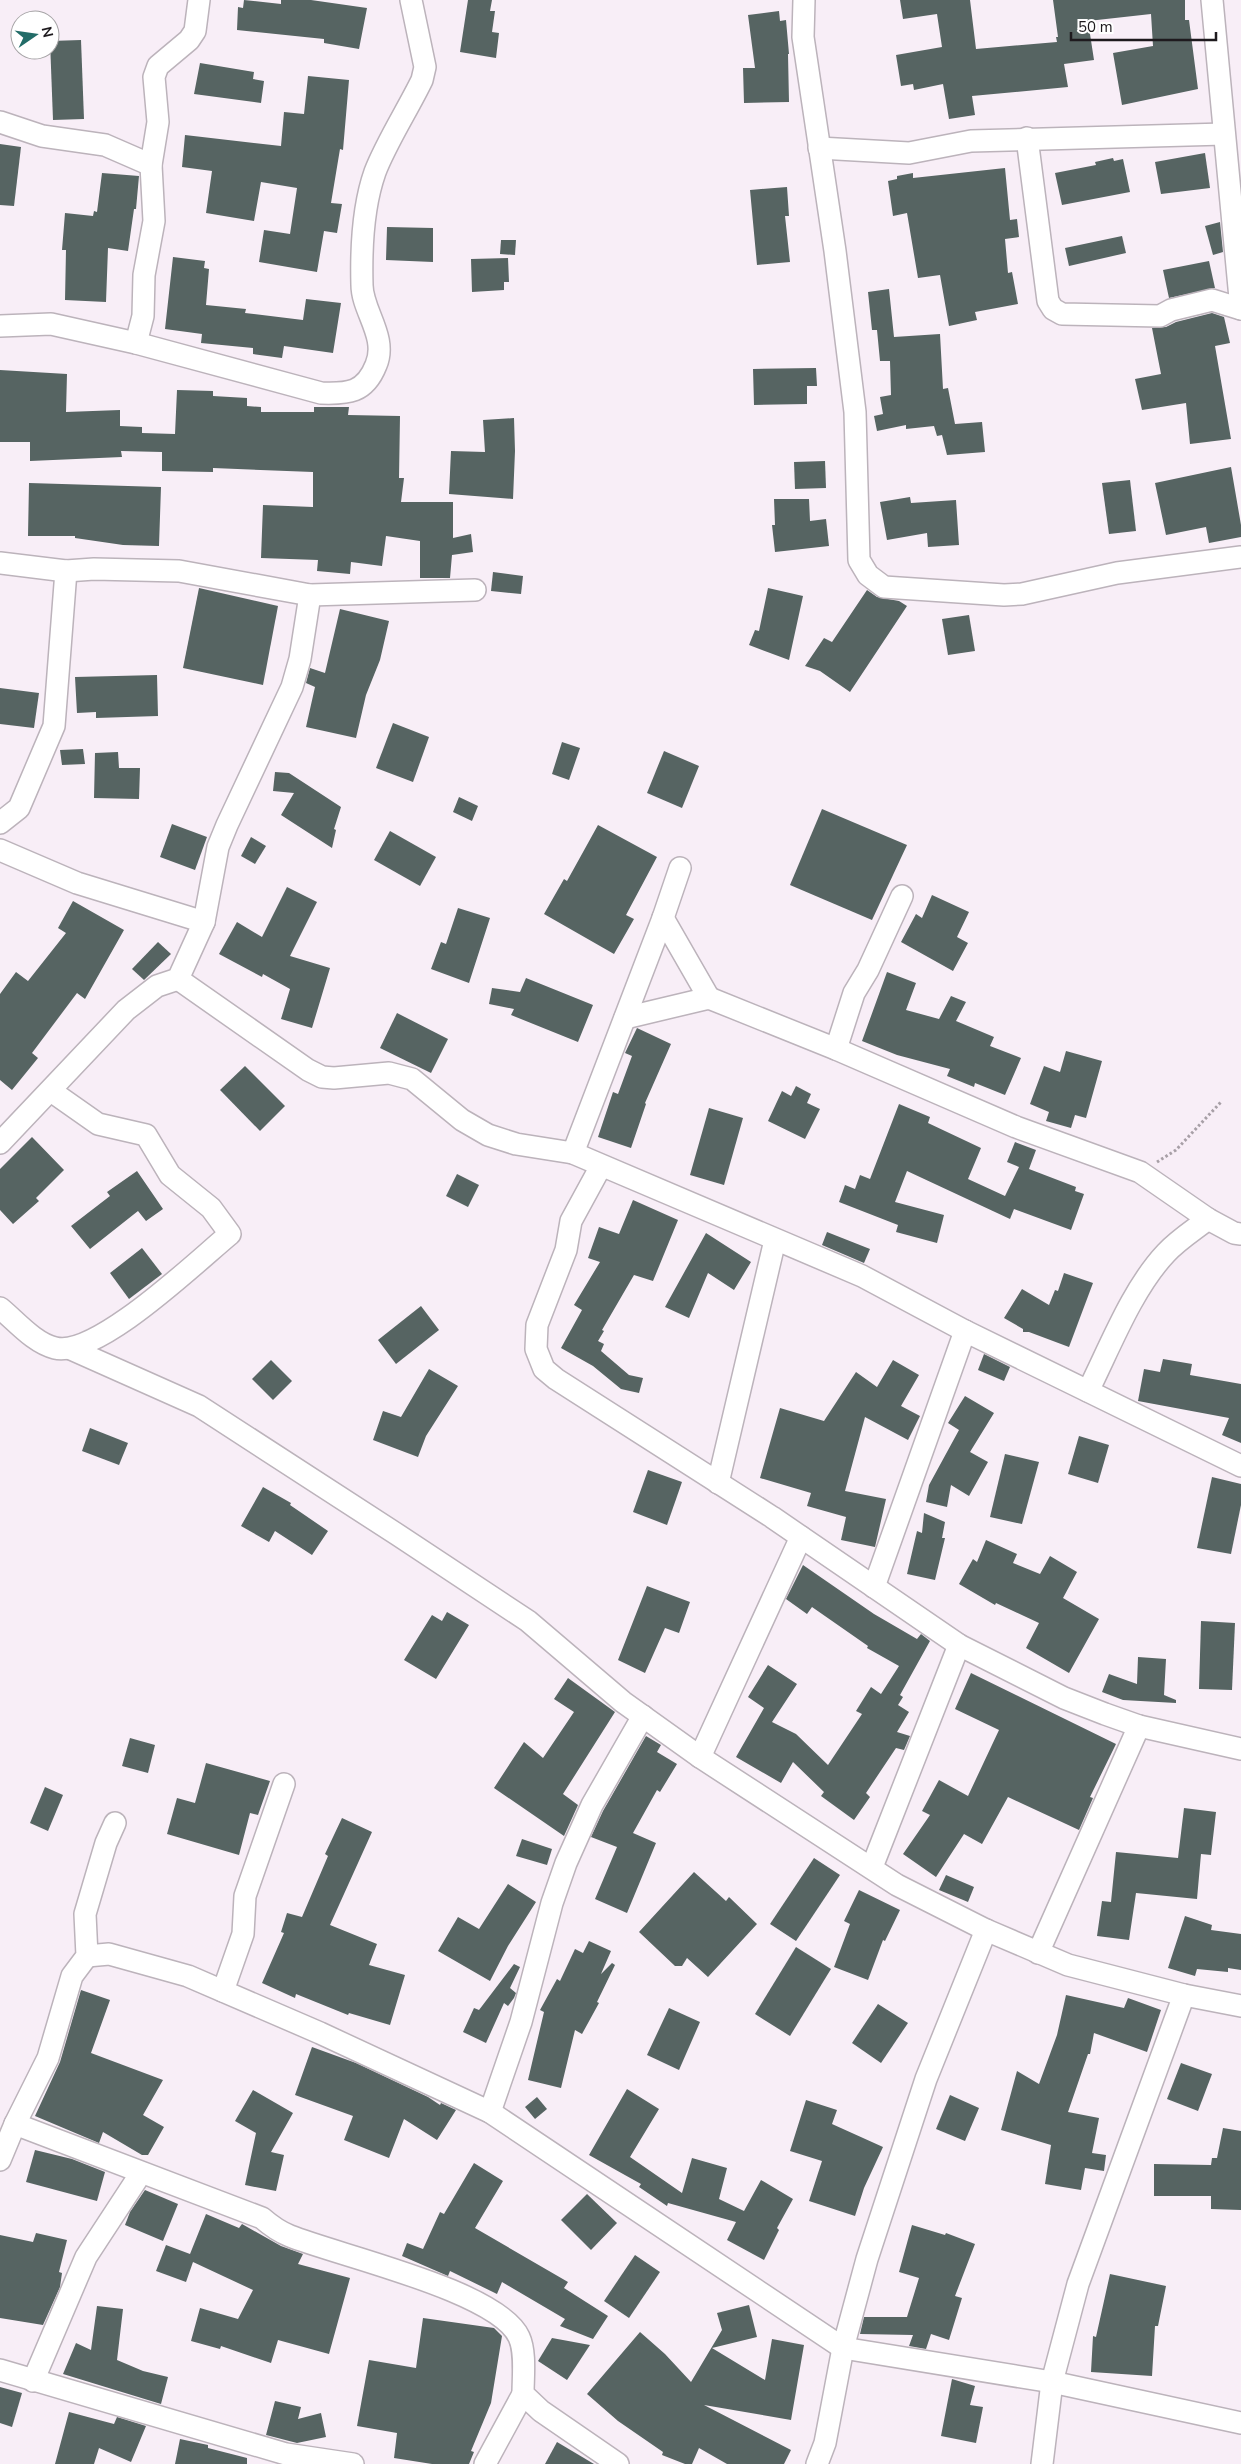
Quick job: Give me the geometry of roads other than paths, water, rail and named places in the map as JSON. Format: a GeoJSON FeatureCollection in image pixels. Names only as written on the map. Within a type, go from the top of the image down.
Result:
{"type":"FeatureCollection","features":[{"type":"Feature","properties":{"kind":"street"},"geometry":{"type":"LineString","coordinates":[[136,343],[143,316],[144,275],[154,222],[151,165],[158,122],[154,77],[158,66],[189,40],[195,31],[199,0]]}},
{"type":"Feature","properties":{"kind":"street"},"geometry":{"type":"LineString","coordinates":[[0,326],[51,324],[136,343],[321,393],[346,394],[366,384],[377,364],[380,346],[362,288],[362,257],[370,190],[376,170],[422,80],[424,67],[411,0]]}},
{"type":"Feature","properties":{"kind":"street"},"geometry":{"type":"LineString","coordinates":[[804,0],[803,37],[855,412],[859,560],[868,575],[884,587],[1004,595],[1022,594],[1117,573],[1241,557]]}},
{"type":"Feature","properties":{"kind":"street"},"geometry":{"type":"LineString","coordinates":[[1027,138],[1048,301],[1053,309],[1062,314],[1160,316],[1171,310],[1212,300],[1241,309],[1212,0]]}},
{"type":"Feature","properties":{"kind":"street"},"geometry":{"type":"LineString","coordinates":[[0,122],[42,136],[105,145],[151,165]]}},
{"type":"Feature","properties":{"kind":"street"},"geometry":{"type":"LineString","coordinates":[[819,148],[909,153],[971,142],[1027,138],[1224,134]]}},
{"type":"Feature","properties":{"kind":"street"},"geometry":{"type":"LineString","coordinates":[[0,563],[66,571],[94,569],[179,571],[310,595],[475,590]]}},
{"type":"Feature","properties":{"kind":"street"},"geometry":{"type":"LineString","coordinates":[[0,823],[19,808],[54,726],[58,707],[66,571]]}},
{"type":"Feature","properties":{"kind":"street"},"geometry":{"type":"LineString","coordinates":[[0,1143],[126,1010],[157,986],[178,979],[204,922],[218,847],[292,687],[300,659],[310,595]]}},
{"type":"Feature","properties":{"kind":"street"},"geometry":{"type":"LineString","coordinates":[[0,850],[77,883],[204,922]]}},
{"type":"Feature","properties":{"kind":"street"},"geometry":{"type":"LineString","coordinates":[[573,1153],[663,918],[680,868]]}},
{"type":"Feature","properties":{"kind":"street"},"geometry":{"type":"LineString","coordinates":[[836,1049],[854,993],[868,970],[902,896]]}},
{"type":"Feature","properties":{"kind":"street"},"geometry":{"type":"LineString","coordinates":[[663,918],[709,998]]}},
{"type":"Feature","properties":{"kind":"street"},"geometry":{"type":"LineString","coordinates":[[178,979],[308,1070],[322,1077],[401,1074],[412,1079],[462,1120],[488,1136],[516,1144],[573,1153],[862,1276],[965,1331],[1241,1466]]}},
{"type":"Feature","properties":{"kind":"street"},"geometry":{"type":"LineString","coordinates":[[625,1018],[709,998],[836,1049],[1016,1127],[1140,1172],[1208,1219],[1234,1233],[1241,1234]]}},
{"type":"Feature","properties":{"kind":"street"},"geometry":{"type":"LineString","coordinates":[[51,1091],[98,1124],[146,1135],[170,1175],[211,1208],[230,1234],[123,1323],[71,1349]]}},
{"type":"Feature","properties":{"kind":"street"},"geometry":{"type":"LineString","coordinates":[[601,1166],[571,1221],[566,1250],[537,1325],[536,1349],[544,1369],[556,1379],[718,1482],[959,1645],[1064,1698],[1139,1726],[1241,1750]]}},
{"type":"Feature","properties":{"kind":"street"},"geometry":{"type":"LineString","coordinates":[[1088,1391],[1140,1288],[1166,1253],[1208,1219]]}},
{"type":"Feature","properties":{"kind":"street"},"geometry":{"type":"LineString","coordinates":[[718,1482],[775,1240]]}},
{"type":"Feature","properties":{"kind":"street"},"geometry":{"type":"LineString","coordinates":[[0,1308],[37,1339],[55,1348],[71,1349],[199,1406],[528,1621],[623,1702],[700,1757],[898,1885],[986,1930],[1038,1953],[1101,1975],[1184,1995],[1241,2006]]}},
{"type":"Feature","properties":{"kind":"street"},"geometry":{"type":"LineString","coordinates":[[874,1587],[965,1331]]}},
{"type":"Feature","properties":{"kind":"street"},"geometry":{"type":"LineString","coordinates":[[700,1757],[800,1537]]}},
{"type":"Feature","properties":{"kind":"street"},"geometry":{"type":"LineString","coordinates":[[872,1867],[959,1645]]}},
{"type":"Feature","properties":{"kind":"street"},"geometry":{"type":"LineString","coordinates":[[490,2112],[521,2022],[552,1903],[566,1863],[592,1804],[643,1716]]}},
{"type":"Feature","properties":{"kind":"street"},"geometry":{"type":"LineString","coordinates":[[1038,1953],[1139,1726]]}},
{"type":"Feature","properties":{"kind":"street"},"geometry":{"type":"LineString","coordinates":[[223,1991],[242,1934],[245,1896],[284,1784]]}},
{"type":"Feature","properties":{"kind":"street"},"geometry":{"type":"LineString","coordinates":[[0,2160],[15,2124],[48,2058],[72,1976],[87,1956],[85,1914],[106,1843],[115,1823]]}},
{"type":"Feature","properties":{"kind":"street"},"geometry":{"type":"LineString","coordinates":[[817,2464],[825,2443],[843,2348],[867,2259],[926,2079],[986,1930]]}},
{"type":"Feature","properties":{"kind":"street"},"geometry":{"type":"LineString","coordinates":[[87,1956],[109,1954],[133,1959],[188,1976],[320,2033],[490,2112],[843,2348],[1052,2382],[1241,2423]]}},
{"type":"Feature","properties":{"kind":"street"},"geometry":{"type":"LineString","coordinates":[[1042,2464],[1052,2382],[1078,2284],[1184,1995]]}},
{"type":"Feature","properties":{"kind":"street"},"geometry":{"type":"LineString","coordinates":[[15,2124],[262,2218],[288,2236],[444,2287],[476,2301],[510,2324],[520,2338],[523,2394],[485,2464]]}},
{"type":"Feature","properties":{"kind":"street"},"geometry":{"type":"LineString","coordinates":[[33,2381],[86,2257],[141,2173]]}},
{"type":"Feature","properties":{"kind":"street"},"geometry":{"type":"LineString","coordinates":[[0,2370],[286,2454],[353,2464]]}},
{"type":"Feature","properties":{"kind":"street"},"geometry":{"type":"LineString","coordinates":[[523,2394],[541,2411],[618,2464]]}}]}
